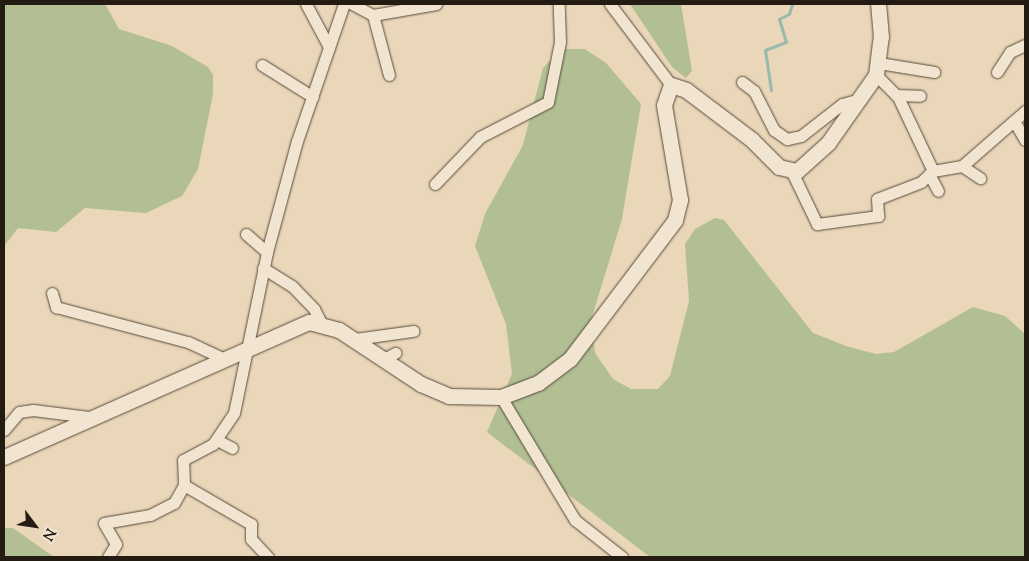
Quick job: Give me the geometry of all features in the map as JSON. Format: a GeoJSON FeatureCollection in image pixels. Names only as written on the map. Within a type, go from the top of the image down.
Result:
{"type":"FeatureCollection","features":[{"type":"Feature","properties":{"kind":"street"},"geometry":{"type":"LineString","coordinates":[[306,4],[330,47]]}},
{"type":"Feature","properties":{"kind":"street"},"geometry":{"type":"LineString","coordinates":[[108,557],[116,544],[104,526],[107,520],[136,519],[174,503],[184,485],[183,460],[217,440],[234,413],[250,346],[267,252],[313,97],[344,4]]}},
{"type":"Feature","properties":{"kind":"street"},"geometry":{"type":"LineString","coordinates":[[352,4],[373,15],[436,4]]}},
{"type":"Feature","properties":{"kind":"street"},"geometry":{"type":"LineString","coordinates":[[435,184],[480,137],[548,102],[560,42],[559,4]]}},
{"type":"Feature","properties":{"kind":"street"},"geometry":{"type":"LineString","coordinates":[[610,4],[671,84],[686,90],[752,140],[774,164],[792,172],[817,224],[878,216],[877,198],[921,182],[931,173],[962,166],[1014,122],[1020,111],[1025,111]]}},
{"type":"Feature","properties":{"kind":"street"},"geometry":{"type":"LineString","coordinates":[[792,172],[810,163],[861,99],[877,69],[878,4]]}},
{"type":"Feature","properties":{"kind":"street"},"geometry":{"type":"LineString","coordinates":[[373,15],[389,75]]}},
{"type":"Feature","properties":{"kind":"street"},"geometry":{"type":"LineString","coordinates":[[998,72],[1010,52],[1025,45]]}},
{"type":"Feature","properties":{"kind":"street"},"geometry":{"type":"LineString","coordinates":[[262,65],[313,97]]}},
{"type":"Feature","properties":{"kind":"street"},"geometry":{"type":"LineString","coordinates":[[877,69],[934,72]]}},
{"type":"Feature","properties":{"kind":"street"},"geometry":{"type":"LineString","coordinates":[[877,69],[896,95],[938,192]]}},
{"type":"Feature","properties":{"kind":"street"},"geometry":{"type":"LineString","coordinates":[[742,82],[754,91],[774,130],[788,139],[801,136],[842,104],[861,99]]}},
{"type":"Feature","properties":{"kind":"street"},"geometry":{"type":"LineString","coordinates":[[4,457],[89,417],[301,323],[321,323],[389,356],[442,394],[501,397],[538,384],[570,359],[675,220],[680,200],[664,114],[671,84]]}},
{"type":"Feature","properties":{"kind":"street"},"geometry":{"type":"LineString","coordinates":[[896,95],[920,96]]}},
{"type":"Feature","properties":{"kind":"street"},"geometry":{"type":"LineString","coordinates":[[1014,122],[1025,140]]}},
{"type":"Feature","properties":{"kind":"street"},"geometry":{"type":"LineString","coordinates":[[962,166],[980,178]]}},
{"type":"Feature","properties":{"kind":"street"},"geometry":{"type":"LineString","coordinates":[[246,234],[267,252]]}},
{"type":"Feature","properties":{"kind":"street"},"geometry":{"type":"LineString","coordinates":[[263,268],[292,286],[314,309],[321,323]]}},
{"type":"Feature","properties":{"kind":"street"},"geometry":{"type":"LineString","coordinates":[[52,293],[56,307],[188,342],[222,358]]}},
{"type":"Feature","properties":{"kind":"street"},"geometry":{"type":"LineString","coordinates":[[355,340],[400,329],[413,331]]}},
{"type":"Feature","properties":{"kind":"street"},"geometry":{"type":"LineString","coordinates":[[501,397],[574,520],[622,557]]}},
{"type":"Feature","properties":{"kind":"street"},"geometry":{"type":"LineString","coordinates":[[4,430],[19,412],[33,410],[89,417]]}},
{"type":"Feature","properties":{"kind":"street"},"geometry":{"type":"LineString","coordinates":[[217,440],[232,448]]}},
{"type":"Feature","properties":{"kind":"street"},"geometry":{"type":"LineString","coordinates":[[184,485],[251,524],[251,539],[268,557]]}},
{"type":"Feature","properties":{"kind":"green space"},"geometry":{"type":"Polygon","coordinates":[[[4,4],[105,4],[119,29],[172,46],[208,67],[213,75],[213,94],[198,169],[182,196],[146,213],[85,208],[56,232],[18,228],[4,246],[4,4]]]}},
{"type":"Feature","properties":{"kind":"green space"},"geometry":{"type":"Polygon","coordinates":[[[630,4],[681,4],[692,71],[686,78],[672,67],[630,4]]]}},
{"type":"Feature","properties":{"kind":"green space"},"geometry":{"type":"Polygon","coordinates":[[[561,49],[585,49],[606,63],[641,104],[622,219],[591,320],[595,353],[613,379],[631,389],[658,389],[670,376],[689,301],[685,244],[695,229],[715,218],[724,220],[813,333],[846,346],[876,354],[894,352],[973,307],[1005,316],[1025,334],[1025,557],[650,557],[487,432],[512,374],[506,324],[475,246],[485,214],[523,145],[543,68],[561,49]]]}},
{"type":"Feature","properties":{"kind":"green space"},"geometry":{"type":"Polygon","coordinates":[[[4,528],[13,528],[54,557],[4,557],[4,528]]]}},
{"type":"Feature","properties":{"kind":"waterway"},"geometry":{"type":"LineString","coordinates":[[771,90],[765,50],[786,42],[779,19],[789,14],[792,4]]}}]}
